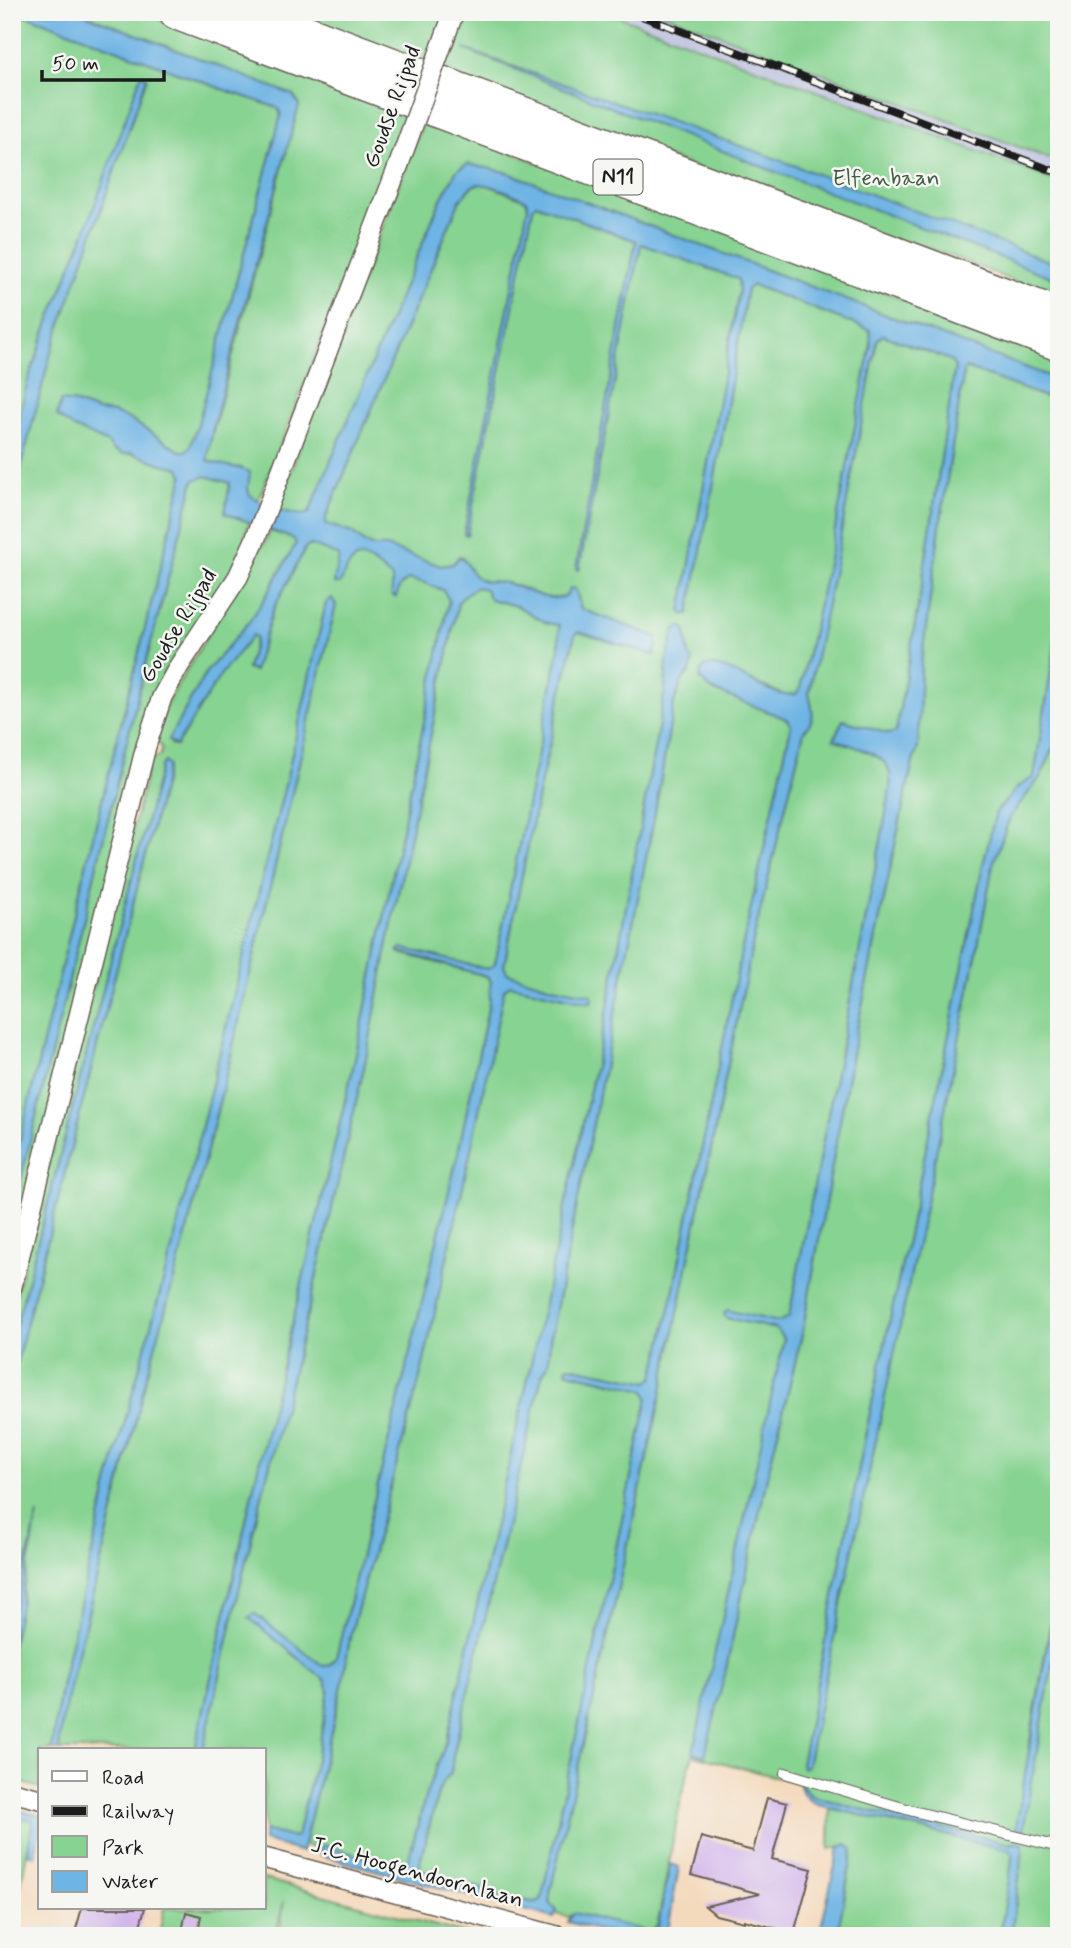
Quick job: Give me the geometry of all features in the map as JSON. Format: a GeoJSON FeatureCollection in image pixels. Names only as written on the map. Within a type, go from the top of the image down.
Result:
{"type":"FeatureCollection","features":[{"type":"Feature","properties":{"kind":"highway","name":"N11"},"geometry":{"type":"LineString","coordinates":[[177,12],[1059,343]]}},
{"type":"Feature","properties":{"kind":"highway","name":"N11"},"geometry":{"type":"LineString","coordinates":[[250,12],[1059,316]]}},
{"type":"Feature","properties":{"kind":"street","name":"Goudse Rijpad"},"geometry":{"type":"LineString","coordinates":[[12,1286],[146,746],[162,697],[178,666],[238,576],[255,540],[399,164],[454,12]]}},
{"type":"Feature","properties":{"kind":"street"},"geometry":{"type":"LineString","coordinates":[[12,1792],[38,1798]]}},
{"type":"Feature","properties":{"kind":"street","name":"J.C. Hoogendoornlaan"},"geometry":{"type":"LineString","coordinates":[[266,1859],[557,1936]]}},
{"type":"Feature","properties":{"kind":"lane"},"geometry":{"type":"LineString","coordinates":[[785,1773],[912,1811],[1059,1847]]}},
{"type":"Feature","properties":{"kind":"shaded area"},"geometry":{"type":"Polygon","coordinates":[[[607,12],[659,12],[1059,162],[1059,182],[607,12]]]}},
{"type":"Feature","properties":{"kind":"green space"},"geometry":{"type":"Polygon","coordinates":[[[12,12],[278,108],[281,115],[190,447],[186,451],[180,451],[129,419],[76,403],[61,401],[57,415],[74,428],[108,443],[123,454],[136,455],[180,468],[183,476],[12,1172],[12,501],[50,356],[146,78],[28,380],[12,446],[12,12]]]}},
{"type":"Feature","properties":{"kind":"green space"},"geometry":{"type":"Polygon","coordinates":[[[79,12],[140,12],[407,113],[258,501],[249,495],[242,468],[223,466],[207,460],[208,450],[299,104],[293,95],[79,12]]]}},
{"type":"Feature","properties":{"kind":"green space","name":"Elfenbaan"},"geometry":{"type":"Polygon","coordinates":[[[289,12],[607,12],[1059,182],[1059,300],[923,246],[879,238],[289,12]]]}},
{"type":"Feature","properties":{"kind":"green space"},"geometry":{"type":"Polygon","coordinates":[[[659,12],[1059,12],[1059,162],[659,12]]]}},
{"type":"Feature","properties":{"kind":"green space"},"geometry":{"type":"Polygon","coordinates":[[[424,120],[1059,357],[1059,380],[506,172],[457,170],[441,199],[309,513],[302,516],[278,509],[317,397],[424,120]]]}},
{"type":"Feature","properties":{"kind":"green space"},"geometry":{"type":"Polygon","coordinates":[[[485,184],[526,200],[528,207],[465,535],[536,204],[636,241],[577,570],[641,243],[738,279],[739,290],[681,612],[684,614],[719,455],[747,289],[752,285],[870,330],[871,344],[830,555],[800,689],[796,694],[784,695],[721,668],[712,690],[787,719],[791,726],[741,953],[654,1378],[648,1382],[568,1366],[566,1368],[567,1372],[645,1390],[648,1397],[541,1901],[537,1903],[493,1896],[493,1892],[421,1870],[420,1861],[438,1793],[451,1773],[542,1374],[548,1365],[550,1340],[654,818],[674,702],[693,661],[689,655],[685,628],[675,629],[667,661],[665,690],[608,1007],[447,1740],[426,1794],[407,1865],[401,1867],[322,1845],[321,1850],[304,1845],[343,1681],[350,1637],[422,1370],[504,989],[510,985],[591,1003],[592,995],[552,987],[507,973],[504,966],[539,790],[575,634],[578,632],[653,655],[657,637],[581,609],[576,590],[570,589],[566,596],[550,598],[507,583],[482,581],[471,573],[463,557],[459,556],[453,564],[441,566],[386,547],[374,547],[352,533],[325,524],[459,202],[470,188],[485,184]]]}},
{"type":"Feature","properties":{"kind":"green space"},"geometry":{"type":"Polygon","coordinates":[[[883,335],[950,360],[955,367],[896,732],[889,734],[843,720],[834,739],[881,759],[889,770],[890,786],[789,1317],[778,1322],[727,1311],[726,1318],[777,1329],[784,1339],[726,1669],[767,1477],[802,1334],[852,1054],[901,816],[918,747],[921,664],[966,368],[1059,402],[1059,621],[1034,777],[1018,787],[996,812],[983,865],[867,1427],[801,1765],[878,1429],[993,864],[1010,817],[1041,776],[1054,748],[1059,711],[1059,1574],[1031,1733],[1019,1831],[1023,1829],[1059,1626],[1059,1936],[1011,1936],[1022,1844],[1010,1844],[852,1807],[810,1795],[800,1783],[693,1755],[677,1818],[657,1926],[650,1932],[573,1913],[569,1917],[555,1914],[550,1903],[550,1893],[662,1391],[754,937],[804,731],[812,717],[809,693],[877,340],[883,335]]]}},
{"type":"Feature","properties":{"kind":"green space"},"geometry":{"type":"Polygon","coordinates":[[[206,476],[230,483],[225,513],[249,522],[245,536],[248,538],[228,576],[164,673],[12,1263],[12,1216],[147,658],[194,480],[206,476]]]}},
{"type":"Feature","properties":{"kind":"green space"},"geometry":{"type":"Polygon","coordinates":[[[270,531],[294,539],[296,544],[249,622],[207,671],[168,740],[172,745],[176,746],[221,674],[253,634],[256,638],[247,669],[254,671],[273,610],[306,547],[311,545],[340,556],[334,583],[340,583],[347,565],[356,557],[371,561],[386,571],[393,580],[396,596],[400,585],[409,579],[443,590],[449,600],[355,1059],[253,1489],[195,1748],[59,1748],[71,1682],[143,1391],[184,1243],[230,1059],[336,605],[332,599],[326,603],[285,785],[172,1249],[110,1476],[62,1682],[51,1748],[38,1748],[38,1787],[12,1780],[15,1765],[12,1764],[12,1645],[34,1536],[12,1619],[12,1381],[168,766],[165,762],[161,766],[12,1341],[12,1310],[150,760],[160,756],[162,749],[156,738],[168,701],[270,531]]]}},
{"type":"Feature","properties":{"kind":"green space"},"geometry":{"type":"Polygon","coordinates":[[[477,587],[485,589],[490,599],[517,606],[547,623],[559,625],[559,649],[495,964],[487,969],[402,948],[398,951],[486,976],[491,981],[489,1004],[457,1158],[336,1658],[329,1666],[323,1666],[254,1613],[250,1617],[325,1680],[329,1690],[319,1747],[297,1836],[290,1837],[266,1831],[266,1748],[203,1748],[367,1054],[458,603],[465,594],[477,587]]]}},
{"type":"Feature","properties":{"kind":"green space"},"geometry":{"type":"Polygon","coordinates":[[[830,1808],[1010,1850],[1013,1854],[1000,1936],[837,1936],[853,1851],[847,1845],[829,1849],[830,1808]]]}},
{"type":"Feature","properties":{"kind":"green space"},"geometry":{"type":"Polygon","coordinates":[[[12,1816],[33,1820],[12,1931],[12,1816]]]}},
{"type":"Feature","properties":{"kind":"green space"},"geometry":{"type":"Polygon","coordinates":[[[266,1880],[473,1936],[279,1936],[284,1901],[275,1936],[159,1936],[164,1910],[266,1910],[266,1880]]]}},
{"type":"Feature","properties":{"kind":"water"},"geometry":{"type":"Polygon","coordinates":[[[18,12],[79,12],[293,95],[299,105],[241,318],[207,460],[250,472],[250,495],[279,510],[296,514],[309,513],[441,199],[457,170],[468,164],[506,172],[1059,380],[1059,402],[966,368],[964,370],[921,664],[918,747],[901,816],[852,1054],[802,1334],[705,1756],[693,1752],[784,1339],[776,1329],[726,1318],[724,1314],[727,1310],[778,1322],[789,1317],[890,786],[889,770],[881,759],[834,739],[843,720],[889,734],[896,732],[955,367],[950,360],[883,335],[877,340],[809,693],[812,717],[804,731],[754,937],[662,1391],[550,1893],[550,1903],[557,1911],[554,1918],[507,1905],[510,1898],[537,1903],[541,1901],[648,1397],[645,1390],[566,1371],[568,1366],[648,1382],[654,1378],[741,953],[791,726],[787,719],[712,690],[700,679],[701,673],[707,666],[715,666],[777,693],[796,694],[800,689],[830,555],[871,344],[870,330],[753,285],[747,289],[689,614],[684,614],[681,612],[739,290],[738,279],[641,244],[579,570],[576,569],[636,241],[536,204],[465,535],[528,207],[526,200],[508,192],[486,185],[475,185],[459,202],[326,517],[326,524],[352,533],[374,547],[386,547],[441,566],[453,564],[461,556],[474,574],[486,582],[507,583],[552,598],[566,596],[573,588],[581,609],[657,637],[657,646],[654,655],[579,632],[575,634],[539,790],[504,966],[507,973],[552,987],[592,995],[591,1003],[510,985],[504,990],[422,1370],[350,1637],[343,1681],[304,1845],[302,1852],[266,1842],[266,1831],[290,1837],[297,1836],[319,1747],[329,1690],[325,1680],[249,1618],[254,1613],[323,1666],[329,1665],[336,1658],[457,1158],[489,1004],[491,981],[486,976],[398,951],[402,948],[487,969],[495,964],[559,649],[559,625],[547,623],[517,606],[490,599],[485,589],[477,587],[465,594],[458,603],[367,1054],[314,1287],[245,1564],[203,1748],[195,1748],[253,1489],[355,1059],[449,600],[443,590],[409,579],[400,586],[396,597],[392,596],[392,578],[375,564],[362,558],[351,563],[340,584],[334,583],[339,556],[311,545],[306,547],[273,610],[254,671],[247,669],[256,638],[253,635],[221,674],[176,746],[168,740],[207,671],[249,622],[296,544],[294,539],[225,513],[230,483],[206,476],[194,480],[147,658],[12,1216],[12,1172],[183,476],[180,468],[113,450],[108,443],[74,428],[57,416],[61,401],[76,403],[129,419],[180,451],[186,451],[190,447],[281,115],[278,108],[18,12]]]}},
{"type":"Feature","properties":{"kind":"water"},"geometry":{"type":"Polygon","coordinates":[[[464,49],[769,156],[1059,265],[1059,280],[765,168],[464,49]]]}},
{"type":"Feature","properties":{"kind":"water"},"geometry":{"type":"Polygon","coordinates":[[[141,75],[147,77],[50,356],[12,501],[12,446],[28,380],[141,75]]]}},
{"type":"Feature","properties":{"kind":"water"},"geometry":{"type":"Polygon","coordinates":[[[332,598],[336,605],[230,1059],[184,1243],[143,1391],[71,1682],[59,1748],[51,1748],[62,1682],[110,1476],[172,1249],[285,785],[326,603],[332,598]]]}},
{"type":"Feature","properties":{"kind":"water"},"geometry":{"type":"Polygon","coordinates":[[[1059,621],[1059,711],[1054,748],[1041,776],[1010,817],[993,864],[926,1203],[807,1766],[803,1768],[801,1765],[867,1427],[983,865],[996,812],[1018,787],[1034,777],[1059,621]]]}},
{"type":"Feature","properties":{"kind":"water"},"geometry":{"type":"Polygon","coordinates":[[[685,628],[689,655],[693,661],[674,702],[654,818],[550,1340],[548,1365],[542,1375],[451,1773],[438,1793],[420,1861],[421,1870],[493,1892],[492,1902],[320,1855],[322,1845],[400,1867],[407,1865],[426,1794],[447,1740],[608,1007],[665,690],[667,661],[675,629],[685,628]]]}},
{"type":"Feature","properties":{"kind":"water"},"geometry":{"type":"Polygon","coordinates":[[[165,762],[168,766],[12,1381],[12,1341],[161,766],[165,762]]]}},
{"type":"Feature","properties":{"kind":"water"},"geometry":{"type":"Polygon","coordinates":[[[38,1514],[12,1645],[12,1619],[38,1514]]]}},
{"type":"Feature","properties":{"kind":"water"},"geometry":{"type":"Polygon","coordinates":[[[1059,1574],[1059,1626],[1023,1830],[1019,1831],[1016,1828],[1059,1574]]]}},
{"type":"Feature","properties":{"kind":"water"},"geometry":{"type":"Polygon","coordinates":[[[800,1783],[810,1795],[852,1807],[1010,1844],[1022,1844],[1011,1936],[1000,1936],[1013,1855],[1010,1850],[830,1808],[806,1797],[800,1783]]]}},
{"type":"Feature","properties":{"kind":"water"},"geometry":{"type":"Polygon","coordinates":[[[12,1809],[38,1815],[35,1856],[28,1854],[33,1820],[12,1816],[12,1809]]]}},
{"type":"Feature","properties":{"kind":"water"},"geometry":{"type":"Polygon","coordinates":[[[847,1844],[853,1850],[837,1936],[819,1936],[839,1848],[847,1844]]]}},
{"type":"Feature","properties":{"kind":"water"},"geometry":{"type":"Polygon","coordinates":[[[670,1864],[679,1867],[667,1936],[619,1936],[568,1922],[573,1913],[650,1932],[658,1926],[670,1864]]]}},
{"type":"Feature","properties":{"kind":"building"},"geometry":{"type":"Polygon","coordinates":[[[767,1798],[787,1803],[772,1859],[812,1869],[794,1933],[716,1915],[705,1906],[760,1894],[691,1875],[701,1837],[753,1851],[767,1798]]]}},
{"type":"Feature","properties":{"kind":"building"},"geometry":{"type":"Polygon","coordinates":[[[81,1910],[144,1910],[137,1936],[74,1936],[81,1910]]]}},
{"type":"Feature","properties":{"kind":"building"},"geometry":{"type":"Polygon","coordinates":[[[186,1912],[201,1916],[197,1936],[181,1936],[186,1912]]]}},
{"type":"Feature","properties":{"kind":"railway"},"geometry":{"type":"LineString","coordinates":[[631,12],[1059,173]]}}]}
